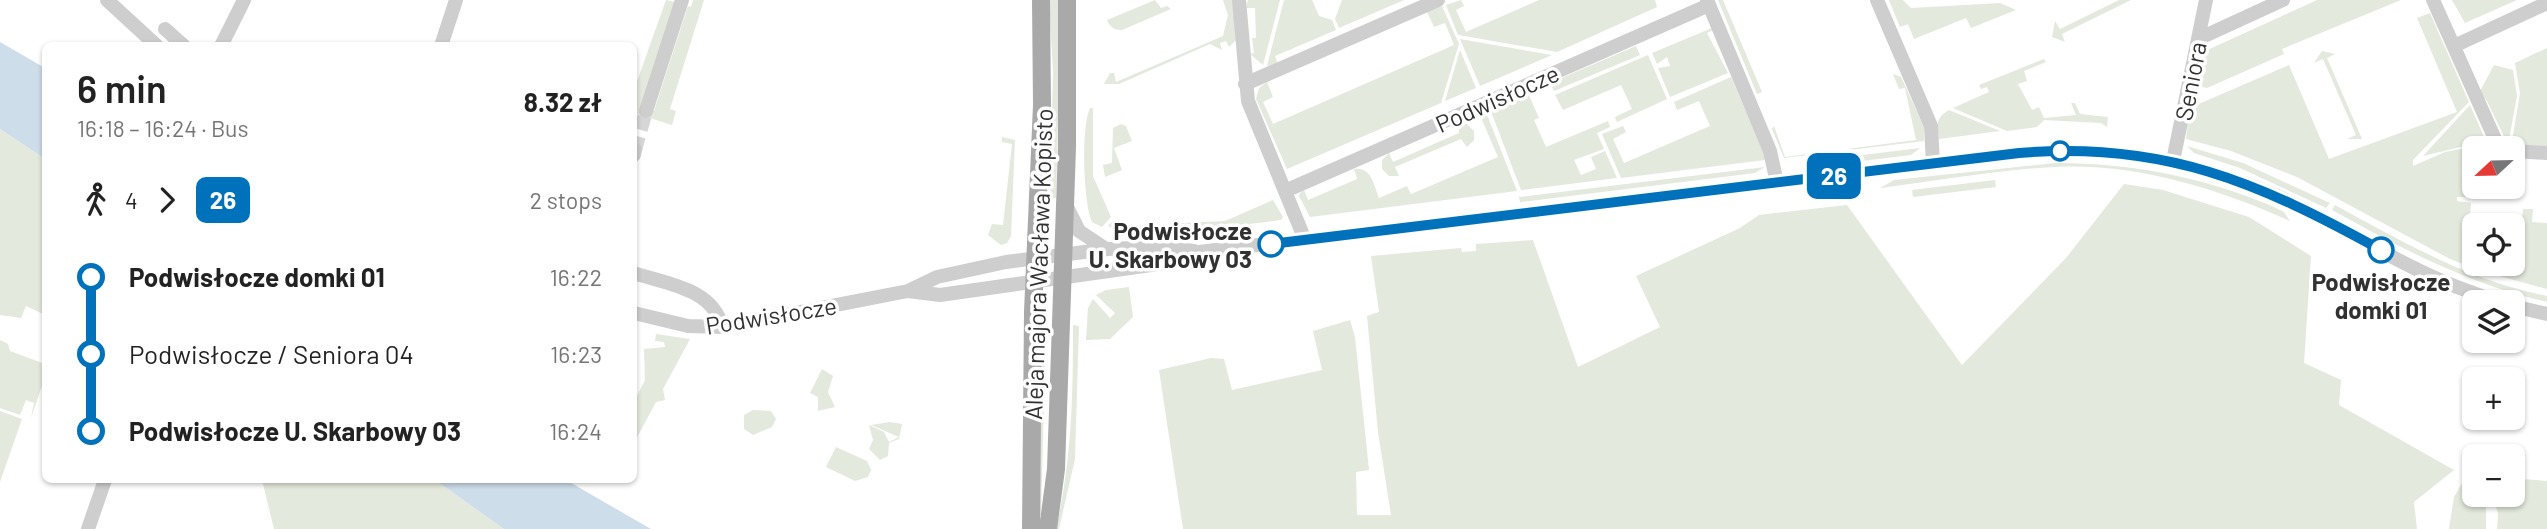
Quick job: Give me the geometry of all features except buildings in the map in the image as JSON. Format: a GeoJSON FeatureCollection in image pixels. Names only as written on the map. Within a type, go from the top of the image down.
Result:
{"type":"FeatureCollection","features":[{"type":"Feature","properties":{"kind":"main road","name":"Aleja majora Wacława Kopisto"},"geometry":{"type":"LineString","coordinates":[[1031,529],[1035,280],[1042,105],[1041,0]]}},
{"type":"Feature","properties":{"kind":"main road","name":"Aleja majora Wacława Kopisto"},"geometry":{"type":"LineString","coordinates":[[1048,529],[1056,469],[1060,278],[1065,203],[1068,0]]}},
{"type":"Feature","properties":{"kind":"street"},"geometry":{"type":"LineString","coordinates":[[107,0],[153,42]]}},
{"type":"Feature","properties":{"kind":"street"},"geometry":{"type":"LineString","coordinates":[[223,42],[244,0]]}},
{"type":"Feature","properties":{"kind":"street"},"geometry":{"type":"LineString","coordinates":[[442,42],[456,0]]}},
{"type":"Feature","properties":{"kind":"street"},"geometry":{"type":"LineString","coordinates":[[646,111],[682,0]]}},
{"type":"Feature","properties":{"kind":"street"},"geometry":{"type":"LineString","coordinates":[[1239,0],[1245,84],[1251,112],[1305,240]]}},
{"type":"Feature","properties":{"kind":"street"},"geometry":{"type":"LineString","coordinates":[[1245,84],[1438,0]]}},
{"type":"Feature","properties":{"kind":"street"},"geometry":{"type":"LineString","coordinates":[[1877,0],[1931,125],[1933,164]]}},
{"type":"Feature","properties":{"kind":"street","name":"Seniora"},"geometry":{"type":"LineString","coordinates":[[2174,161],[2206,0]]}},
{"type":"Feature","properties":{"kind":"street"},"geometry":{"type":"LineString","coordinates":[[2198,39],[2283,0]]}},
{"type":"Feature","properties":{"kind":"street"},"geometry":{"type":"LineString","coordinates":[[2433,0],[2494,136]]}},
{"type":"Feature","properties":{"kind":"street","name":"Podwisłocze"},"geometry":{"type":"LineString","coordinates":[[1285,191],[1708,3],[1770,151],[1777,183]]}},
{"type":"Feature","properties":{"kind":"street"},"geometry":{"type":"LineString","coordinates":[[2454,46],[2547,3]]}},
{"type":"Feature","properties":{"kind":"street"},"geometry":{"type":"LineString","coordinates":[[165,29],[180,42]]}},
{"type":"Feature","properties":{"kind":"street","name":"Podwisłocze"},"geometry":{"type":"LineString","coordinates":[[908,291],[940,295],[1165,263],[1199,252],[2066,150],[2128,154],[2174,161],[2244,182],[2282,198],[2426,274],[2467,290]]}},
{"type":"Feature","properties":{"kind":"street"},"geometry":{"type":"LineString","coordinates":[[2525,152],[2547,153]]}},
{"type":"Feature","properties":{"kind":"street"},"geometry":{"type":"LineString","coordinates":[[1065,203],[1079,231],[1108,249]]}},
{"type":"Feature","properties":{"kind":"street","name":"Podwisłocze"},"geometry":{"type":"LineString","coordinates":[[637,314],[688,326],[722,327],[908,291],[937,277],[1036,258],[1108,249],[1158,247],[1199,252]]}},
{"type":"Feature","properties":{"kind":"street"},"geometry":{"type":"LineString","coordinates":[[637,274],[704,297],[720,319],[722,327]]}},
{"type":"Feature","properties":{"kind":"street"},"geometry":{"type":"LineString","coordinates":[[2525,309],[2547,314]]}},
{"type":"Feature","properties":{"kind":"street"},"geometry":{"type":"LineString","coordinates":[[93,527],[105,483]]}},
{"type":"Feature","properties":{"kind":"shaded area"},"geometry":{"type":"Polygon","coordinates":[[[666,0],[675,2],[642,108],[654,111],[688,6],[691,7],[693,0],[704,0],[670,109],[676,111],[672,125],[637,114],[637,82],[666,0]]]}},
{"type":"Feature","properties":{"kind":"shaded area"},"geometry":{"type":"Polygon","coordinates":[[[1049,0],[1061,0],[1056,198],[1050,198],[1053,72],[1049,0]]]}},
{"type":"Feature","properties":{"kind":"shaded area"},"geometry":{"type":"Polygon","coordinates":[[[1155,0],[1161,8],[1167,6],[1171,9],[1122,30],[1109,25],[1107,20],[1155,0]]]}},
{"type":"Feature","properties":{"kind":"shaded area"},"geometry":{"type":"Polygon","coordinates":[[[1223,0],[1234,0],[1236,40],[1229,47],[1226,41],[1220,43],[1222,50],[1210,44],[1119,84],[1104,84],[1110,73],[1114,73],[1116,82],[1223,36],[1228,15],[1223,0]]]}},
{"type":"Feature","properties":{"kind":"shaded area"},"geometry":{"type":"Polygon","coordinates":[[[1248,0],[1280,0],[1263,65],[1250,54],[1254,53],[1252,38],[1256,38],[1255,8],[1246,8],[1248,0]]]}},
{"type":"Feature","properties":{"kind":"shaded area"},"geometry":{"type":"Polygon","coordinates":[[[1284,0],[1312,0],[1319,16],[1332,20],[1336,30],[1275,56],[1278,64],[1267,66],[1284,0]]]}},
{"type":"Feature","properties":{"kind":"shaded area"},"geometry":{"type":"Polygon","coordinates":[[[1342,0],[1404,0],[1339,28],[1335,19],[1342,0]]]}},
{"type":"Feature","properties":{"kind":"shaded area"},"geometry":{"type":"Polygon","coordinates":[[[1461,0],[1464,6],[1456,10],[1466,32],[1539,0],[1655,0],[1657,7],[1557,52],[1458,35],[1446,5],[1461,0]]]}},
{"type":"Feature","properties":{"kind":"shaded area"},"geometry":{"type":"Polygon","coordinates":[[[1718,0],[1723,0],[1762,92],[1757,94],[1718,0]]]}},
{"type":"Feature","properties":{"kind":"shaded area"},"geometry":{"type":"Polygon","coordinates":[[[1889,0],[1903,0],[1911,8],[2000,3],[2016,10],[1971,28],[1966,18],[1914,39],[1908,24],[1900,27],[1889,0]]]}},
{"type":"Feature","properties":{"kind":"shaded area"},"geometry":{"type":"Polygon","coordinates":[[[2119,0],[2131,0],[2062,34],[2065,42],[2052,37],[2055,21],[2060,29],[2119,0]]]}},
{"type":"Feature","properties":{"kind":"shaded area"},"geometry":{"type":"Polygon","coordinates":[[[2317,0],[2401,0],[2282,49],[2284,54],[2207,88],[2198,86],[2196,76],[2203,52],[2317,0]]]}},
{"type":"Feature","properties":{"kind":"shaded area"},"geometry":{"type":"Polygon","coordinates":[[[2452,0],[2517,0],[2465,23],[2452,0]]]}},
{"type":"Feature","properties":{"kind":"shaded area"},"geometry":{"type":"Polygon","coordinates":[[[1442,6],[1459,44],[1441,103],[1287,169],[1256,99],[1259,88],[1267,82],[1273,97],[1263,102],[1273,124],[1454,45],[1445,23],[1434,27],[1427,12],[1442,6]]]}},
{"type":"Feature","properties":{"kind":"shaded area"},"geometry":{"type":"Polygon","coordinates":[[[2430,13],[2469,102],[2413,160],[2413,166],[2445,152],[2462,149],[2462,197],[2457,197],[2457,201],[2471,203],[2470,213],[2462,213],[2462,264],[2297,177],[2231,151],[2186,139],[2189,114],[2194,106],[2289,65],[2329,159],[2457,112],[2417,18],[2430,13]]]}},
{"type":"Feature","properties":{"kind":"shaded area"},"geometry":{"type":"Polygon","coordinates":[[[1712,28],[1713,30],[1707,33],[1728,73],[1670,97],[1658,68],[1670,66],[1667,57],[1657,64],[1652,53],[1712,28]]]}},
{"type":"Feature","properties":{"kind":"shaded area"},"geometry":{"type":"Polygon","coordinates":[[[1460,39],[1552,55],[1480,86],[1460,39]]]}},
{"type":"Feature","properties":{"kind":"shaded area"},"geometry":{"type":"Polygon","coordinates":[[[1636,46],[1640,55],[1554,91],[1550,83],[1636,46]]]}},
{"type":"Feature","properties":{"kind":"shaded area"},"geometry":{"type":"Polygon","coordinates":[[[2547,48],[2547,150],[2525,148],[2525,136],[2513,136],[2520,93],[2515,63],[2547,48]]]}},
{"type":"Feature","properties":{"kind":"shaded area"},"geometry":{"type":"Polygon","coordinates":[[[1460,50],[1476,88],[1445,101],[1460,50]]]}},
{"type":"Feature","properties":{"kind":"shaded area"},"geometry":{"type":"Polygon","coordinates":[[[2322,51],[2335,54],[2327,58],[2362,139],[2347,139],[2356,135],[2323,59],[2314,63],[2322,51]]]}},
{"type":"Feature","properties":{"kind":"shaded area"},"geometry":{"type":"Polygon","coordinates":[[[1648,55],[1667,99],[1617,122],[1615,117],[1632,109],[1621,85],[1563,110],[1555,95],[1648,55]]]}},
{"type":"Feature","properties":{"kind":"shaded area"},"geometry":{"type":"Polygon","coordinates":[[[2044,59],[2046,62],[2024,71],[2027,81],[2018,84],[2032,110],[2039,107],[2044,118],[2076,115],[2071,103],[2075,103],[2080,114],[2108,117],[2107,127],[2101,123],[2044,120],[2037,127],[2007,131],[1953,108],[1989,92],[1987,87],[1981,89],[1979,85],[2044,59]]]}},
{"type":"Feature","properties":{"kind":"shaded area"},"geometry":{"type":"Polygon","coordinates":[[[2494,65],[2513,70],[2517,96],[2510,136],[2504,136],[2487,101],[2479,93],[2494,65]]]}},
{"type":"Feature","properties":{"kind":"shaded area"},"geometry":{"type":"Polygon","coordinates":[[[1893,74],[1901,77],[1924,127],[1924,141],[1784,158],[1772,129],[1774,126],[1785,157],[1916,140],[1905,88],[1899,89],[1893,74]]]}},
{"type":"Feature","properties":{"kind":"shaded area"},"geometry":{"type":"Polygon","coordinates":[[[1731,77],[1765,160],[1621,178],[1602,134],[1623,126],[1626,132],[1613,139],[1624,163],[1710,126],[1699,101],[1677,110],[1674,102],[1731,77]]]}},
{"type":"Feature","properties":{"kind":"shaded area"},"geometry":{"type":"Polygon","coordinates":[[[1528,93],[1539,118],[1534,120],[1546,147],[1608,121],[1610,127],[1597,133],[1604,149],[1574,160],[1581,175],[1596,169],[1591,157],[1605,151],[1617,178],[1521,190],[1490,109],[1528,93]]]}},
{"type":"Feature","properties":{"kind":"shaded area"},"geometry":{"type":"Polygon","coordinates":[[[2470,105],[2484,136],[2462,136],[2462,147],[2423,156],[2470,105]]]}},
{"type":"Feature","properties":{"kind":"shaded area"},"geometry":{"type":"Polygon","coordinates":[[[1090,108],[1093,108],[1093,176],[1111,217],[1102,227],[1092,222],[1085,182],[1085,131],[1090,108]]]}},
{"type":"Feature","properties":{"kind":"shaded area"},"geometry":{"type":"Polygon","coordinates":[[[1949,110],[2000,131],[1939,139],[1938,122],[1949,110]]]}},
{"type":"Feature","properties":{"kind":"shaded area"},"geometry":{"type":"Polygon","coordinates":[[[1486,112],[1517,191],[1310,217],[1299,196],[1304,190],[1308,200],[1357,179],[1354,169],[1368,173],[1379,198],[1407,186],[1411,194],[1498,157],[1482,120],[1486,112]]]}},
{"type":"Feature","properties":{"kind":"shaded area"},"geometry":{"type":"Polygon","coordinates":[[[1121,124],[1126,126],[1132,141],[1114,148],[1122,170],[1105,177],[1103,165],[1112,163],[1113,128],[1121,124]]]}},
{"type":"Feature","properties":{"kind":"shaded area"},"geometry":{"type":"Polygon","coordinates":[[[1458,124],[1467,124],[1474,131],[1474,140],[1467,147],[1461,139],[1395,167],[1399,176],[1389,176],[1382,169],[1382,160],[1389,153],[1393,162],[1459,133],[1458,124]]]}},
{"type":"Feature","properties":{"kind":"shaded area"},"geometry":{"type":"Polygon","coordinates":[[[0,129],[42,157],[42,314],[26,306],[21,318],[0,315],[0,129]]]}},
{"type":"Feature","properties":{"kind":"shaded area"},"geometry":{"type":"Polygon","coordinates":[[[1002,137],[1015,140],[1011,236],[1007,243],[1001,245],[988,235],[992,224],[1003,225],[1012,144],[1002,142],[1002,137]]]}},
{"type":"Feature","properties":{"kind":"shaded area"},"geometry":{"type":"Polygon","coordinates":[[[2187,146],[2243,163],[2330,203],[2326,208],[2240,168],[2194,153],[2187,146]]]}},
{"type":"Feature","properties":{"kind":"shaded area"},"geometry":{"type":"Polygon","coordinates":[[[1920,148],[1911,155],[1829,165],[1830,159],[1920,148]]]}},
{"type":"Feature","properties":{"kind":"shaded area"},"geometry":{"type":"Polygon","coordinates":[[[2056,163],[2140,169],[2194,180],[2274,207],[2284,212],[2290,221],[2204,188],[2115,169],[2032,168],[1880,188],[1894,180],[2056,163]]]}},
{"type":"Feature","properties":{"kind":"shaded area"},"geometry":{"type":"Polygon","coordinates":[[[1765,167],[1755,173],[1530,201],[1520,202],[1519,197],[1765,167]]]}},
{"type":"Feature","properties":{"kind":"shaded area"},"geometry":{"type":"Polygon","coordinates":[[[1995,180],[1996,187],[1913,197],[1912,190],[1995,180]]]}},
{"type":"Feature","properties":{"kind":"shaded area"},"geometry":{"type":"Polygon","coordinates":[[[2124,184],[2163,190],[2249,217],[2311,256],[2304,363],[2341,380],[2339,405],[2454,470],[2414,502],[2417,529],[1183,529],[1159,370],[1211,358],[1224,359],[1232,390],[1322,370],[1313,331],[1350,320],[1355,337],[1369,470],[1356,472],[1357,515],[1391,515],[1378,432],[1367,316],[1379,312],[1371,256],[1461,248],[1462,252],[1476,251],[1476,244],[1533,240],[1578,367],[1660,327],[1636,276],[1740,228],[1759,215],[1847,205],[1962,365],[2066,258],[2124,184]]]}},
{"type":"Feature","properties":{"kind":"shaded area"},"geometry":{"type":"Polygon","coordinates":[[[1273,200],[1283,217],[1281,220],[1164,231],[1120,230],[1108,226],[1113,220],[1125,226],[1225,221],[1273,200]]]}},
{"type":"Feature","properties":{"kind":"shaded area"},"geometry":{"type":"Polygon","coordinates":[[[2335,205],[2462,269],[2462,275],[2384,238],[2332,210],[2335,205]]]}},
{"type":"Feature","properties":{"kind":"shaded area"},"geometry":{"type":"Polygon","coordinates":[[[2523,209],[2533,209],[2532,222],[2547,223],[2547,289],[2499,276],[2525,276],[2523,209]]]}},
{"type":"Feature","properties":{"kind":"shaded area"},"geometry":{"type":"Polygon","coordinates":[[[2465,276],[2479,276],[2523,290],[2504,290],[2465,276]]]}},
{"type":"Feature","properties":{"kind":"shaded area"},"geometry":{"type":"Polygon","coordinates":[[[1129,287],[1133,317],[1110,339],[1086,340],[1088,308],[1093,299],[1110,318],[1115,313],[1096,295],[1106,290],[1129,287]]]}},
{"type":"Feature","properties":{"kind":"shaded area"},"geometry":{"type":"Polygon","coordinates":[[[2525,290],[2547,296],[2547,302],[2525,296],[2525,290]]]}},
{"type":"Feature","properties":{"kind":"shaded area"},"geometry":{"type":"Polygon","coordinates":[[[1041,324],[1046,324],[1039,515],[1041,324]]]}},
{"type":"Feature","properties":{"kind":"shaded area"},"geometry":{"type":"Polygon","coordinates":[[[1073,325],[1079,326],[1075,459],[1059,529],[1056,529],[1070,427],[1073,325]]]}},
{"type":"Feature","properties":{"kind":"shaded area"},"geometry":{"type":"Polygon","coordinates":[[[656,334],[690,339],[663,389],[665,400],[656,402],[637,437],[637,396],[645,380],[644,349],[665,347],[664,342],[655,341],[656,334]]]}},
{"type":"Feature","properties":{"kind":"shaded area"},"geometry":{"type":"Polygon","coordinates":[[[0,340],[8,344],[10,351],[42,363],[42,386],[31,418],[34,403],[26,400],[20,415],[0,408],[0,340]]]}},
{"type":"Feature","properties":{"kind":"shaded area"},"geometry":{"type":"Polygon","coordinates":[[[822,369],[833,376],[828,392],[835,407],[818,411],[818,397],[810,393],[822,369]]]}},
{"type":"Feature","properties":{"kind":"shaded area"},"geometry":{"type":"Polygon","coordinates":[[[753,410],[771,411],[776,419],[772,427],[753,435],[744,429],[744,415],[753,410]]]}},
{"type":"Feature","properties":{"kind":"shaded area"},"geometry":{"type":"Polygon","coordinates":[[[0,411],[22,419],[0,482],[0,411]]]}},
{"type":"Feature","properties":{"kind":"shaded area"},"geometry":{"type":"Polygon","coordinates":[[[890,422],[902,424],[899,439],[889,443],[888,456],[880,460],[869,449],[873,440],[869,425],[884,432],[889,442],[899,437],[871,425],[890,422]]]}},
{"type":"Feature","properties":{"kind":"shaded area"},"geometry":{"type":"Polygon","coordinates":[[[836,447],[867,461],[871,470],[868,477],[855,481],[826,467],[836,447]]]}},
{"type":"Feature","properties":{"kind":"shaded area"},"geometry":{"type":"Polygon","coordinates":[[[2525,479],[2547,481],[2547,529],[2497,529],[2496,507],[2525,507],[2525,479]]]}},
{"type":"Feature","properties":{"kind":"shaded area"},"geometry":{"type":"Polygon","coordinates":[[[263,483],[439,483],[504,529],[274,529],[263,483]]]}},
{"type":"Feature","properties":{"kind":"shaded area"},"geometry":{"type":"Polygon","coordinates":[[[2462,483],[2462,507],[2486,507],[2486,529],[2449,529],[2454,497],[2462,483]]]}},
{"type":"Feature","properties":{"kind":"water"},"geometry":{"type":"Polygon","coordinates":[[[0,42],[42,66],[42,157],[0,129],[0,42]]]}},
{"type":"Feature","properties":{"kind":"water"},"geometry":{"type":"Polygon","coordinates":[[[439,483],[571,483],[651,529],[504,529],[439,483]]]}},
{"type":"Feature","properties":{"kind":"tunnel"},"geometry":{"type":"LineString","coordinates":[[637,143],[646,111]]}},
{"type":"Feature","properties":{"kind":"bus line","name":"26"},"geometry":{"type":"LineString","coordinates":[[1271,244],[2019,153],[2066,150],[2128,154],[2174,161],[2211,171],[2282,198],[2381,250]]}},
{"type":"Feature","properties":{"kind":"place","name":"Podwisłocze U. Skarbowy 03"},"geometry":{"type":"Point","coordinates":[1271,244]}},
{"type":"Feature","properties":{"kind":"place","name":"Podwisłocze domki 01"},"geometry":{"type":"Point","coordinates":[2381,250]}}]}
